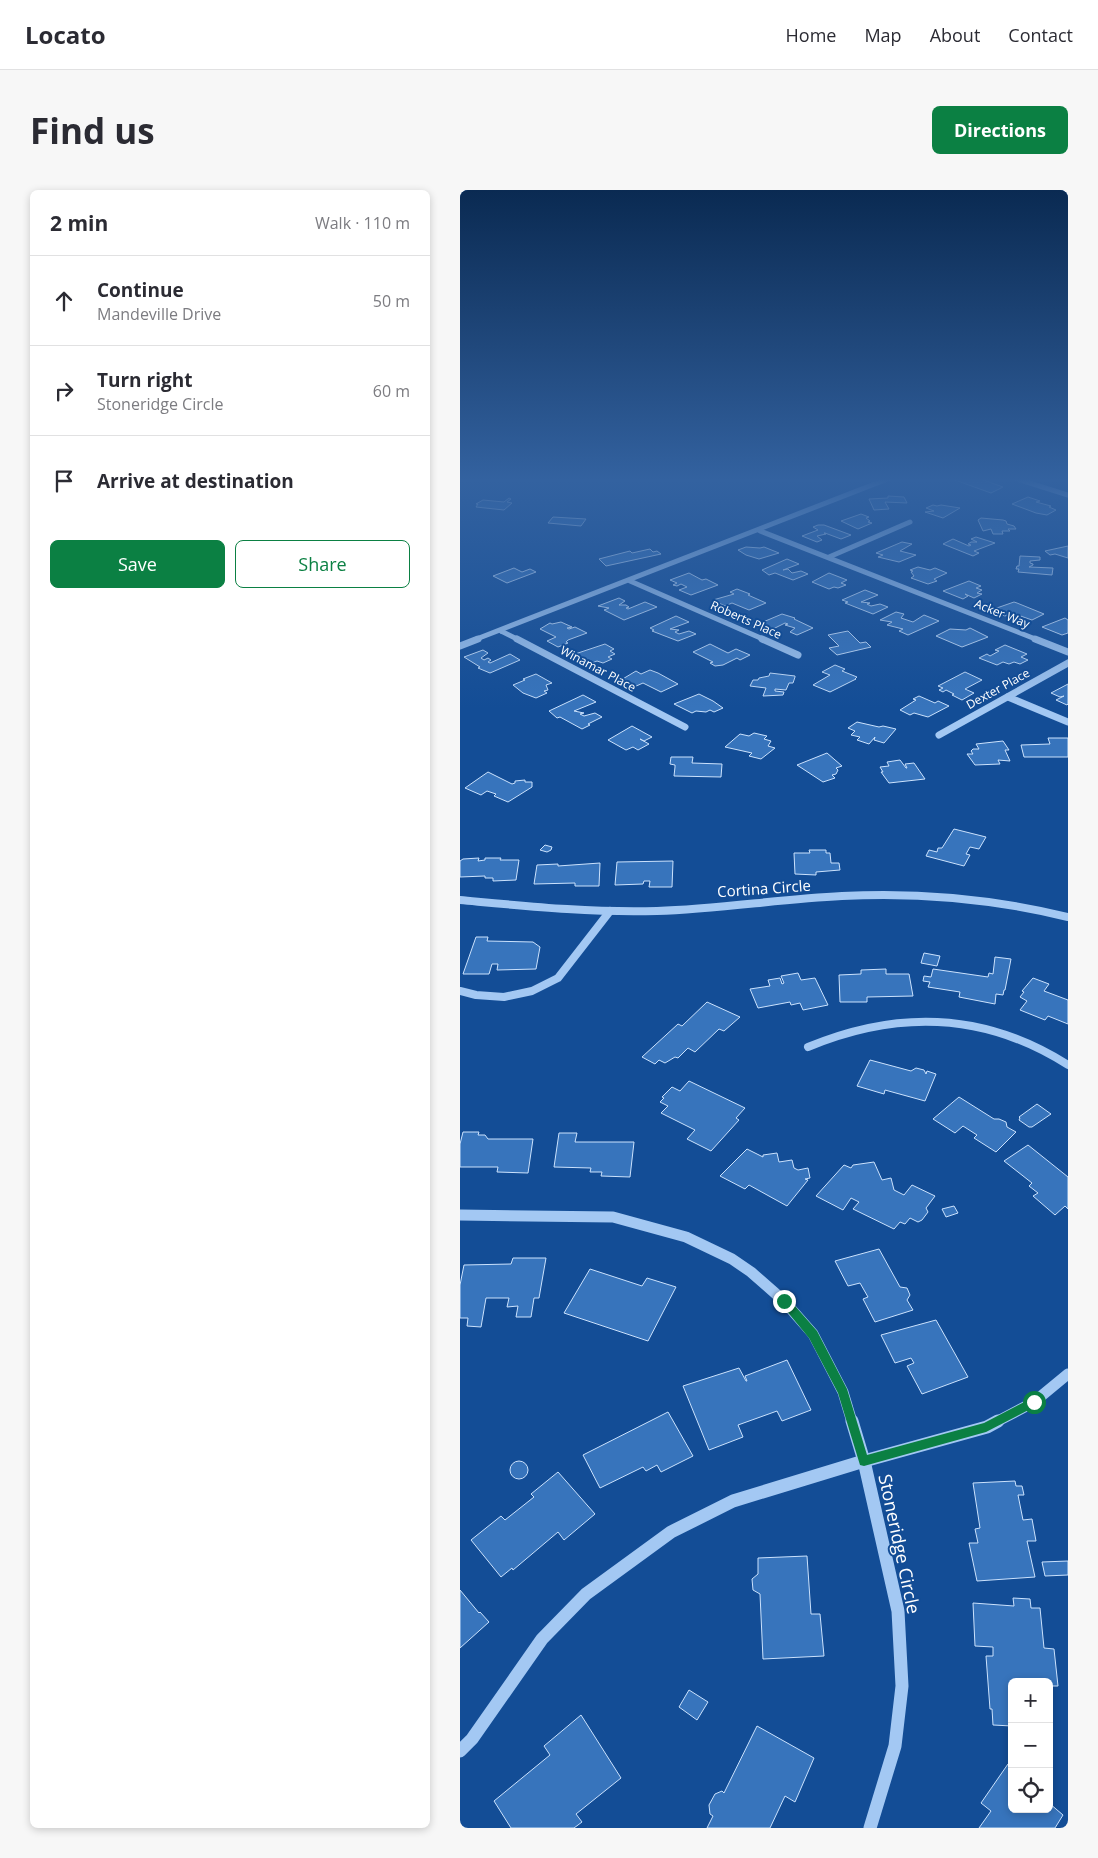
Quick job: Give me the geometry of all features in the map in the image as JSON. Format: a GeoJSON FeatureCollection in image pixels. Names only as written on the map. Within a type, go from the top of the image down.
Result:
{"type":"FeatureCollection","features":[{"type":"Feature","properties":{"kind":"street"},"geometry":{"type":"LineString","coordinates":[[460,646],[699,554]]}},
{"type":"Feature","properties":{"kind":"street","name":"Acker Way"},"geometry":{"type":"LineString","coordinates":[[822,554],[1068,652]]}},
{"type":"Feature","properties":{"kind":"street"},"geometry":{"type":"LineString","coordinates":[[829,557],[835,554]]}},
{"type":"Feature","properties":{"kind":"street","name":"Roberts Place"},"geometry":{"type":"LineString","coordinates":[[630,581],[798,655]]}},
{"type":"Feature","properties":{"kind":"street","name":"Winamar Place"},"geometry":{"type":"LineString","coordinates":[[501,631],[685,728]]}},
{"type":"Feature","properties":{"kind":"street","name":"Dexter Place"},"geometry":{"type":"LineString","coordinates":[[939,735],[1068,663]]}},
{"type":"Feature","properties":{"kind":"street"},"geometry":{"type":"LineString","coordinates":[[1008,696],[1068,722]]}},
{"type":"Feature","properties":{"kind":"street","name":"Cortina Circle"},"geometry":{"type":"LineString","coordinates":[[460,900],[582,911],[610,911],[658,910],[868,895],[948,897],[1036,909],[1068,917]]}},
{"type":"Feature","properties":{"kind":"street"},"geometry":{"type":"LineString","coordinates":[[460,991],[476,995],[504,997],[532,991],[558,978],[610,911]]}},
{"type":"Feature","properties":{"kind":"street"},"geometry":{"type":"LineString","coordinates":[[808,1046],[833,1036],[882,1024],[912,1022],[950,1024],[996,1031],[1054,1054],[1068,1065]]}},
{"type":"Feature","properties":{"kind":"street","name":"Stoneridge Circle"},"geometry":{"type":"LineString","coordinates":[[460,1215],[613,1217],[686,1237],[732,1259],[751,1272],[784,1301],[813,1334],[843,1392],[864,1461],[898,1611],[902,1686],[895,1746],[870,1828]]}},
{"type":"Feature","properties":{"kind":"street"},"geometry":{"type":"LineString","coordinates":[[460,1750],[472,1739],[542,1639],[586,1594],[671,1532],[733,1501],[864,1461],[986,1427],[1034,1402],[1068,1374]]}},
{"type":"Feature","properties":{"kind":"building"},"geometry":{"type":"Polygon","coordinates":[[[617,554],[659,554],[606,566],[599,559],[617,554]]]}},
{"type":"Feature","properties":{"kind":"building"},"geometry":{"type":"Polygon","coordinates":[[[745,554],[774,554],[759,559],[745,554]]]}},
{"type":"Feature","properties":{"kind":"building"},"geometry":{"type":"Polygon","coordinates":[[[881,554],[916,555],[899,562],[878,557],[883,555],[881,554]]]}},
{"type":"Feature","properties":{"kind":"building"},"geometry":{"type":"Polygon","coordinates":[[[1056,554],[1068,554],[1068,558],[1056,554]]]}},
{"type":"Feature","properties":{"kind":"building"},"geometry":{"type":"Polygon","coordinates":[[[1020,556],[1040,557],[1040,560],[1030,561],[1033,565],[1029,567],[1053,568],[1052,575],[1018,572],[1019,569],[1016,569],[1019,566],[1020,556]]]}},
{"type":"Feature","properties":{"kind":"building"},"geometry":{"type":"Polygon","coordinates":[[[787,559],[799,564],[783,570],[788,569],[792,573],[801,571],[808,574],[793,580],[775,573],[769,575],[762,570],[787,559]]]}},
{"type":"Feature","properties":{"kind":"building"},"geometry":{"type":"Polygon","coordinates":[[[918,567],[930,570],[935,568],[947,573],[934,579],[937,581],[928,584],[911,578],[914,576],[911,572],[913,571],[910,570],[918,567]]]}},
{"type":"Feature","properties":{"kind":"building"},"geometry":{"type":"Polygon","coordinates":[[[514,568],[522,572],[530,569],[536,572],[507,583],[493,576],[514,568]]]}},
{"type":"Feature","properties":{"kind":"building"},"geometry":{"type":"Polygon","coordinates":[[[689,573],[718,585],[691,595],[679,590],[687,587],[681,584],[673,585],[677,583],[670,580],[689,573]]]}},
{"type":"Feature","properties":{"kind":"building"},"geometry":{"type":"Polygon","coordinates":[[[829,573],[847,580],[841,583],[846,585],[829,589],[812,582],[829,573]]]}},
{"type":"Feature","properties":{"kind":"building"},"geometry":{"type":"Polygon","coordinates":[[[969,581],[981,586],[976,588],[982,590],[977,593],[982,594],[974,598],[965,594],[968,596],[963,599],[943,591],[969,581]]]}},
{"type":"Feature","properties":{"kind":"building"},"geometry":{"type":"Polygon","coordinates":[[[737,589],[766,603],[749,610],[732,603],[725,606],[713,600],[734,594],[730,592],[737,589]]]}},
{"type":"Feature","properties":{"kind":"building"},"geometry":{"type":"Polygon","coordinates":[[[865,590],[878,595],[861,602],[870,603],[867,604],[871,606],[880,604],[888,607],[873,614],[842,600],[865,590]]]}},
{"type":"Feature","properties":{"kind":"building"},"geometry":{"type":"Polygon","coordinates":[[[619,598],[625,601],[619,605],[626,605],[629,607],[626,608],[628,609],[645,602],[657,607],[624,620],[604,610],[609,608],[598,606],[619,598]]]}},
{"type":"Feature","properties":{"kind":"building"},"geometry":{"type":"Polygon","coordinates":[[[1014,602],[1044,614],[1032,620],[1012,613],[1005,616],[991,610],[1014,602]]]}},
{"type":"Feature","properties":{"kind":"building"},"geometry":{"type":"Polygon","coordinates":[[[896,612],[904,614],[901,618],[913,622],[924,615],[939,621],[908,635],[899,631],[903,629],[887,625],[892,622],[880,620],[896,612]]]}},
{"type":"Feature","properties":{"kind":"building"},"geometry":{"type":"Polygon","coordinates":[[[782,614],[795,618],[813,628],[797,635],[790,632],[795,628],[785,625],[788,624],[785,623],[769,631],[756,625],[782,614]]]}},
{"type":"Feature","properties":{"kind":"building"},"geometry":{"type":"Polygon","coordinates":[[[676,616],[689,622],[670,629],[679,630],[675,632],[679,634],[689,631],[696,634],[678,641],[652,631],[654,630],[650,628],[676,616]]]}},
{"type":"Feature","properties":{"kind":"building"},"geometry":{"type":"Polygon","coordinates":[[[1065,618],[1068,620],[1068,633],[1062,635],[1042,627],[1065,618]]]}},
{"type":"Feature","properties":{"kind":"building"},"geometry":{"type":"Polygon","coordinates":[[[561,622],[572,627],[567,628],[569,629],[575,627],[587,633],[568,640],[566,642],[568,643],[558,647],[547,641],[556,637],[540,629],[550,623],[561,622]]]}},
{"type":"Feature","properties":{"kind":"building"},"geometry":{"type":"Polygon","coordinates":[[[970,628],[988,637],[962,647],[936,636],[950,629],[966,630],[970,628]]]}},
{"type":"Feature","properties":{"kind":"building"},"geometry":{"type":"Polygon","coordinates":[[[848,631],[860,643],[866,642],[871,647],[837,655],[829,648],[839,646],[828,635],[848,631]]]}},
{"type":"Feature","properties":{"kind":"building"},"geometry":{"type":"Polygon","coordinates":[[[605,644],[614,649],[610,651],[615,654],[608,657],[612,659],[603,663],[597,661],[590,664],[572,655],[605,644]]]}},
{"type":"Feature","properties":{"kind":"building"},"geometry":{"type":"Polygon","coordinates":[[[710,644],[728,653],[736,649],[750,655],[740,660],[737,658],[723,665],[715,666],[710,663],[713,662],[693,652],[710,644]]]}},
{"type":"Feature","properties":{"kind":"building"},"geometry":{"type":"Polygon","coordinates":[[[1005,645],[1027,654],[1021,657],[1028,660],[1020,664],[1003,662],[997,665],[979,658],[987,654],[990,656],[999,651],[995,650],[1005,645]]]}},
{"type":"Feature","properties":{"kind":"building"},"geometry":{"type":"Polygon","coordinates":[[[483,650],[488,653],[481,658],[484,660],[488,658],[491,660],[488,662],[490,663],[510,654],[520,660],[490,673],[478,668],[480,667],[464,657],[483,650]]]}},
{"type":"Feature","properties":{"kind":"building"},"geometry":{"type":"Polygon","coordinates":[[[835,665],[845,669],[842,671],[857,677],[856,679],[830,692],[813,685],[830,675],[822,672],[835,665]]]}},
{"type":"Feature","properties":{"kind":"building"},"geometry":{"type":"Polygon","coordinates":[[[650,670],[678,684],[661,692],[643,683],[634,687],[621,680],[636,671],[641,674],[650,670]]]}},
{"type":"Feature","properties":{"kind":"building"},"geometry":{"type":"Polygon","coordinates":[[[965,672],[982,680],[965,689],[974,693],[962,700],[946,690],[943,692],[939,690],[943,688],[938,686],[965,672]]]}},
{"type":"Feature","properties":{"kind":"building"},"geometry":{"type":"Polygon","coordinates":[[[770,673],[795,676],[793,683],[789,683],[786,690],[775,689],[775,691],[784,692],[783,695],[763,696],[766,688],[750,686],[753,680],[769,676],[770,673]]]}},
{"type":"Feature","properties":{"kind":"building"},"geometry":{"type":"Polygon","coordinates":[[[536,674],[552,683],[546,685],[548,690],[544,691],[547,693],[536,698],[523,693],[513,685],[525,680],[523,679],[536,674]]]}},
{"type":"Feature","properties":{"kind":"building"},"geometry":{"type":"Polygon","coordinates":[[[1068,684],[1067,705],[1056,700],[1064,696],[1060,697],[1051,693],[1068,684]]]}},
{"type":"Feature","properties":{"kind":"building"},"geometry":{"type":"Polygon","coordinates":[[[699,694],[723,708],[714,712],[710,710],[692,713],[674,704],[699,694]]]}},
{"type":"Feature","properties":{"kind":"building"},"geometry":{"type":"Polygon","coordinates":[[[583,695],[596,702],[574,711],[584,713],[580,714],[584,716],[595,713],[602,717],[582,729],[560,717],[557,718],[549,711],[583,695]]]}},
{"type":"Feature","properties":{"kind":"building"},"geometry":{"type":"Polygon","coordinates":[[[919,696],[935,703],[938,701],[949,706],[928,717],[914,713],[910,715],[900,710],[919,696]]]}},
{"type":"Feature","properties":{"kind":"building"},"geometry":{"type":"Polygon","coordinates":[[[857,722],[896,729],[884,743],[874,740],[875,737],[869,744],[857,740],[860,737],[851,735],[855,731],[848,728],[857,722]]]}},
{"type":"Feature","properties":{"kind":"building"},"geometry":{"type":"Polygon","coordinates":[[[632,726],[652,737],[644,741],[640,739],[649,744],[638,750],[633,747],[626,750],[608,740],[632,726]]]}},
{"type":"Feature","properties":{"kind":"building"},"geometry":{"type":"Polygon","coordinates":[[[754,733],[767,736],[764,739],[771,741],[768,746],[775,748],[761,759],[749,756],[752,753],[725,747],[740,734],[749,736],[754,733]]]}},
{"type":"Feature","properties":{"kind":"building"},"geometry":{"type":"Polygon","coordinates":[[[1048,738],[1068,738],[1068,757],[1024,757],[1021,745],[1050,744],[1048,738]]]}},
{"type":"Feature","properties":{"kind":"building"},"geometry":{"type":"Polygon","coordinates":[[[1003,741],[1009,750],[1005,750],[1010,761],[998,760],[1000,764],[975,765],[967,754],[973,754],[971,751],[973,749],[979,749],[976,744],[1003,741]]]}},
{"type":"Feature","properties":{"kind":"building"},"geometry":{"type":"Polygon","coordinates":[[[827,753],[842,766],[836,768],[838,770],[836,774],[832,775],[835,778],[823,782],[797,765],[827,753]]]}},
{"type":"Feature","properties":{"kind":"building"},"geometry":{"type":"Polygon","coordinates":[[[671,757],[693,757],[692,763],[722,764],[721,777],[674,776],[675,765],[670,764],[671,757]]]}},
{"type":"Feature","properties":{"kind":"building"},"geometry":{"type":"Polygon","coordinates":[[[900,760],[906,768],[905,764],[914,763],[925,779],[889,783],[881,772],[883,772],[880,767],[889,766],[887,762],[900,760]]]}},
{"type":"Feature","properties":{"kind":"building"},"geometry":{"type":"Polygon","coordinates":[[[488,772],[512,784],[515,781],[525,780],[525,782],[532,782],[532,787],[508,802],[494,796],[496,794],[487,791],[481,795],[465,788],[488,772]]]}},
{"type":"Feature","properties":{"kind":"building"},"geometry":{"type":"Polygon","coordinates":[[[954,829],[986,837],[979,849],[970,847],[966,854],[970,855],[964,866],[926,856],[929,850],[937,852],[938,848],[942,848],[954,829]]]}},
{"type":"Feature","properties":{"kind":"building"},"geometry":{"type":"Polygon","coordinates":[[[545,845],[552,847],[551,850],[547,852],[540,850],[545,845]]]}},
{"type":"Feature","properties":{"kind":"building"},"geometry":{"type":"Polygon","coordinates":[[[809,850],[826,850],[826,853],[830,853],[831,863],[839,863],[840,870],[816,872],[816,875],[795,874],[794,853],[810,853],[809,850]]]}},
{"type":"Feature","properties":{"kind":"building"},"geometry":{"type":"Polygon","coordinates":[[[479,858],[478,861],[485,860],[485,858],[519,860],[516,880],[493,881],[493,878],[485,878],[485,876],[460,877],[460,861],[463,859],[479,858]]]}},
{"type":"Feature","properties":{"kind":"building"},"geometry":{"type":"Polygon","coordinates":[[[673,861],[672,887],[649,887],[650,881],[644,881],[643,884],[615,885],[617,862],[673,861]]]}},
{"type":"Feature","properties":{"kind":"building"},"geometry":{"type":"Polygon","coordinates":[[[600,863],[599,886],[575,886],[575,883],[534,884],[537,865],[558,864],[558,866],[600,863]]]}},
{"type":"Feature","properties":{"kind":"building"},"geometry":{"type":"Polygon","coordinates":[[[476,937],[488,937],[487,941],[533,942],[540,947],[536,969],[497,970],[498,964],[492,964],[489,974],[463,974],[476,937]]]}},
{"type":"Feature","properties":{"kind":"building"},"geometry":{"type":"Polygon","coordinates":[[[924,953],[940,956],[937,966],[921,963],[924,953]]]}},
{"type":"Feature","properties":{"kind":"building"},"geometry":{"type":"Polygon","coordinates":[[[995,957],[1011,959],[1005,990],[1003,995],[996,994],[995,1004],[959,997],[960,992],[928,987],[930,982],[923,981],[924,976],[931,977],[933,969],[988,977],[989,973],[993,974],[995,957]]]}},
{"type":"Feature","properties":{"kind":"building"},"geometry":{"type":"Polygon","coordinates":[[[886,969],[886,974],[909,974],[913,996],[867,997],[867,1002],[840,1002],[839,975],[861,974],[861,970],[886,969]]]}},
{"type":"Feature","properties":{"kind":"building"},"geometry":{"type":"Polygon","coordinates":[[[798,973],[801,980],[815,978],[828,1005],[803,1010],[800,1003],[791,1005],[790,1002],[758,1008],[750,989],[770,986],[768,980],[780,978],[782,984],[784,983],[781,976],[798,973]]]}},
{"type":"Feature","properties":{"kind":"building"},"geometry":{"type":"Polygon","coordinates":[[[1033,978],[1049,984],[1044,991],[1068,1000],[1068,1024],[1048,1016],[1045,1020],[1020,1010],[1027,1001],[1020,997],[1024,992],[1022,991],[1033,978]]]}},
{"type":"Feature","properties":{"kind":"building"},"geometry":{"type":"Polygon","coordinates":[[[707,1002],[740,1017],[724,1031],[719,1029],[695,1052],[688,1048],[678,1058],[675,1057],[665,1063],[659,1060],[655,1064],[642,1057],[678,1024],[682,1026],[707,1002]]]}},
{"type":"Feature","properties":{"kind":"building"},"geometry":{"type":"Polygon","coordinates":[[[870,1060],[911,1071],[916,1068],[924,1070],[926,1074],[927,1071],[936,1074],[925,1101],[885,1090],[884,1094],[857,1086],[870,1060]]]}},
{"type":"Feature","properties":{"kind":"building"},"geometry":{"type":"Polygon","coordinates":[[[689,1081],[745,1108],[736,1118],[739,1120],[711,1151],[687,1139],[695,1130],[661,1113],[668,1106],[660,1102],[664,1098],[662,1097],[672,1087],[680,1091],[689,1081]]]}},
{"type":"Feature","properties":{"kind":"building"},"geometry":{"type":"Polygon","coordinates":[[[959,1097],[994,1119],[1006,1122],[1007,1127],[1016,1132],[996,1152],[974,1138],[977,1135],[963,1126],[955,1133],[933,1119],[959,1097]]]}},
{"type":"Feature","properties":{"kind":"building"},"geometry":{"type":"Polygon","coordinates":[[[1037,1104],[1051,1114],[1032,1127],[1029,1127],[1019,1120],[1019,1117],[1037,1104]]]}},
{"type":"Feature","properties":{"kind":"building"},"geometry":{"type":"Polygon","coordinates":[[[463,1132],[479,1132],[478,1135],[485,1135],[488,1139],[533,1139],[528,1173],[497,1172],[498,1167],[460,1167],[460,1144],[463,1132]]]}},
{"type":"Feature","properties":{"kind":"building"},"geometry":{"type":"Polygon","coordinates":[[[559,1133],[577,1133],[575,1142],[634,1142],[630,1177],[601,1176],[602,1172],[590,1172],[591,1168],[554,1167],[559,1133]]]}},
{"type":"Feature","properties":{"kind":"building"},"geometry":{"type":"Polygon","coordinates":[[[1028,1145],[1068,1177],[1068,1209],[1065,1206],[1055,1215],[1033,1196],[1038,1193],[1029,1186],[1032,1183],[1004,1161],[1028,1145]]]}},
{"type":"Feature","properties":{"kind":"building"},"geometry":{"type":"Polygon","coordinates":[[[747,1149],[763,1157],[763,1155],[777,1153],[779,1162],[792,1160],[794,1168],[798,1170],[808,1168],[810,1178],[805,1179],[808,1180],[787,1206],[749,1185],[745,1189],[720,1176],[747,1149]]]}},
{"type":"Feature","properties":{"kind":"building"},"geometry":{"type":"Polygon","coordinates":[[[874,1162],[882,1180],[891,1178],[894,1190],[904,1195],[912,1185],[935,1196],[926,1208],[928,1212],[922,1220],[918,1222],[910,1218],[905,1224],[900,1222],[894,1229],[853,1209],[859,1202],[851,1198],[843,1210],[816,1196],[844,1165],[851,1168],[853,1165],[874,1162]]]}},
{"type":"Feature","properties":{"kind":"building"},"geometry":{"type":"Polygon","coordinates":[[[954,1206],[958,1213],[946,1217],[942,1209],[954,1206]]]}},
{"type":"Feature","properties":{"kind":"building"},"geometry":{"type":"Polygon","coordinates":[[[879,1249],[900,1287],[907,1288],[910,1295],[907,1300],[913,1310],[875,1322],[863,1299],[868,1297],[860,1283],[848,1286],[835,1261],[879,1249]]]}},
{"type":"Feature","properties":{"kind":"building"},"geometry":{"type":"Polygon","coordinates":[[[513,1258],[546,1258],[539,1298],[534,1298],[531,1317],[516,1317],[518,1306],[507,1307],[509,1298],[486,1298],[481,1327],[467,1326],[468,1318],[460,1318],[460,1285],[464,1265],[511,1264],[513,1258]]]}},
{"type":"Feature","properties":{"kind":"building"},"geometry":{"type":"Polygon","coordinates":[[[590,1269],[642,1286],[647,1278],[676,1287],[648,1341],[564,1313],[590,1269]]]}},
{"type":"Feature","properties":{"kind":"building"},"geometry":{"type":"Polygon","coordinates":[[[936,1320],[968,1377],[922,1394],[907,1366],[914,1363],[911,1358],[895,1363],[881,1335],[936,1320]]]}},
{"type":"Feature","properties":{"kind":"building"},"geometry":{"type":"Polygon","coordinates":[[[787,1360],[811,1410],[782,1421],[777,1411],[738,1425],[743,1437],[709,1450],[683,1386],[739,1368],[747,1381],[745,1376],[787,1360]]]}},
{"type":"Feature","properties":{"kind":"building"},"geometry":{"type":"Polygon","coordinates":[[[668,1412],[693,1456],[661,1472],[657,1465],[646,1471],[643,1467],[600,1488],[583,1455],[668,1412]]]}},
{"type":"Feature","properties":{"kind":"building"},"geometry":{"type":"Polygon","coordinates":[[[519,1461],[525,1464],[528,1470],[525,1476],[519,1479],[513,1476],[510,1470],[513,1464],[519,1461]]]}},
{"type":"Feature","properties":{"kind":"building"},"geometry":{"type":"Polygon","coordinates":[[[558,1472],[595,1514],[564,1540],[558,1532],[513,1570],[512,1568],[501,1577],[471,1540],[501,1516],[505,1520],[534,1497],[531,1494],[558,1472]]]}},
{"type":"Feature","properties":{"kind":"building"},"geometry":{"type":"Polygon","coordinates":[[[1015,1481],[1016,1486],[1022,1486],[1024,1495],[1018,1495],[1023,1520],[1032,1519],[1036,1541],[1027,1541],[1035,1577],[977,1581],[969,1543],[978,1543],[975,1529],[980,1528],[973,1483],[1015,1481]]]}},
{"type":"Feature","properties":{"kind":"building"},"geometry":{"type":"Polygon","coordinates":[[[807,1556],[811,1614],[820,1614],[824,1656],[763,1659],[760,1594],[753,1590],[752,1579],[758,1574],[758,1558],[807,1556]]]}},
{"type":"Feature","properties":{"kind":"building"},"geometry":{"type":"Polygon","coordinates":[[[1068,1561],[1068,1575],[1045,1576],[1042,1562],[1068,1561]]]}},
{"type":"Feature","properties":{"kind":"building"},"geometry":{"type":"Polygon","coordinates":[[[460,1590],[489,1622],[460,1648],[460,1590]]]}},
{"type":"Feature","properties":{"kind":"building"},"geometry":{"type":"Polygon","coordinates":[[[1013,1598],[1030,1599],[1031,1608],[1040,1608],[1044,1648],[1054,1649],[1058,1686],[1053,1686],[1053,1678],[1008,1678],[1008,1726],[993,1725],[986,1656],[993,1656],[993,1647],[975,1646],[973,1603],[1014,1606],[1013,1598]]]}},
{"type":"Feature","properties":{"kind":"building"},"geometry":{"type":"Polygon","coordinates":[[[689,1690],[708,1702],[697,1720],[679,1707],[689,1690]]]}},
{"type":"Feature","properties":{"kind":"building"},"geometry":{"type":"Polygon","coordinates":[[[581,1715],[621,1778],[576,1814],[582,1822],[574,1828],[511,1828],[494,1801],[550,1755],[544,1746],[581,1715]]]}},
{"type":"Feature","properties":{"kind":"building"},"geometry":{"type":"Polygon","coordinates":[[[757,1726],[814,1758],[795,1802],[785,1796],[770,1828],[707,1828],[713,1816],[710,1814],[709,1805],[715,1794],[722,1791],[724,1793],[757,1726]]]}},
{"type":"Feature","properties":{"kind":"building"},"geometry":{"type":"Polygon","coordinates":[[[1008,1764],[1008,1813],[1053,1813],[1053,1806],[1063,1815],[1055,1828],[979,1828],[991,1811],[981,1803],[1008,1764]]]}},
{"type":"Feature","properties":{"kind":"route"},"geometry":{"type":"LineString","coordinates":[[784,1301],[813,1334],[843,1392],[864,1461],[986,1427],[1034,1402]]}}]}
